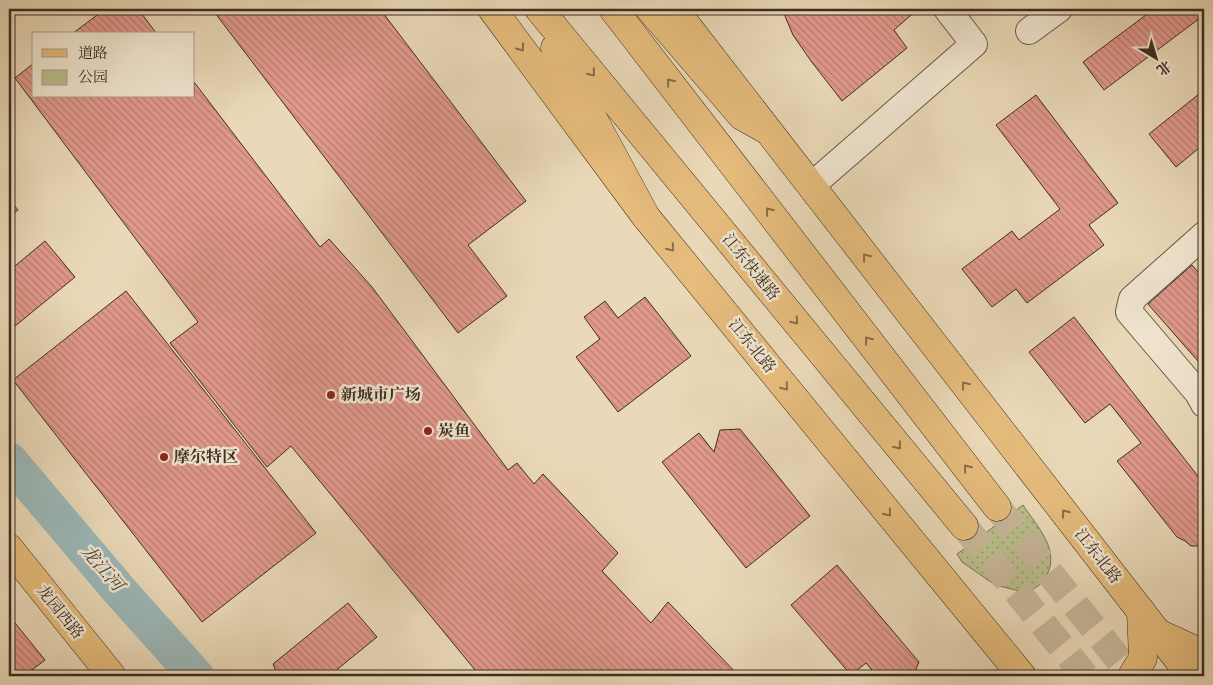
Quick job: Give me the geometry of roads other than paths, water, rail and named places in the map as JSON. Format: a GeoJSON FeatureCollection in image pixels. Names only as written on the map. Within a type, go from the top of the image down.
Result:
{"type":"FeatureCollection","features":[{"type":"Feature","properties":{"kind":"main road","name":"江东北路"},"geometry":{"type":"LineString","coordinates":[[492,9],[646,217],[1022,676]]}},
{"type":"Feature","properties":{"kind":"main road"},"geometry":{"type":"LineString","coordinates":[[535,9],[646,217]]}},
{"type":"Feature","properties":{"kind":"main road","name":"江东快速路"},"geometry":{"type":"LineString","coordinates":[[539,9],[964,526]]}},
{"type":"Feature","properties":{"kind":"main road"},"geometry":{"type":"LineString","coordinates":[[613,9],[997,507]]}},
{"type":"Feature","properties":{"kind":"main road"},"geometry":{"type":"LineString","coordinates":[[650,9],[742,116],[768,130]]}},
{"type":"Feature","properties":{"kind":"main road","name":"江东北路"},"geometry":{"type":"LineString","coordinates":[[674,9],[1191,676]]}},
{"type":"Feature","properties":{"kind":"main road","name":"龙园西路"},"geometry":{"type":"LineString","coordinates":[[9,548],[105,674]]}},
{"type":"Feature","properties":{"kind":"main road"},"geometry":{"type":"LineString","coordinates":[[1132,676],[1144,658],[1141,611]]}},
{"type":"Feature","properties":{"kind":"main road"},"geometry":{"type":"LineString","coordinates":[[1158,633],[1204,654]]}},
{"type":"Feature","properties":{"kind":"street"},"geometry":{"type":"LineString","coordinates":[[811,186],[974,44],[946,9]]}},
{"type":"Feature","properties":{"kind":"street"},"geometry":{"type":"LineString","coordinates":[[1029,31],[1058,9]]}},
{"type":"Feature","properties":{"kind":"street"},"geometry":{"type":"LineString","coordinates":[[1204,235],[1132,299],[1129,312],[1198,393],[1204,404]]}},
{"type":"Feature","properties":{"kind":"waterway","name":"龙江河"},"geometry":{"type":"LineString","coordinates":[[9,460],[119,590],[196,676]]}},
{"type":"Feature","properties":{"kind":"tunnel"},"geometry":{"type":"LineString","coordinates":[[997,507],[1132,676]]}},
{"type":"Feature","properties":{"kind":"tunnel"},"geometry":{"type":"LineString","coordinates":[[964,526],[1085,676]]}},
{"type":"Feature","properties":{"kind":"place","name":"新城市广场"},"geometry":{"type":"Point","coordinates":[331,395]}},
{"type":"Feature","properties":{"kind":"place","name":"炭鱼"},"geometry":{"type":"Point","coordinates":[428,431]}},
{"type":"Feature","properties":{"kind":"place","name":"摩尔特区"},"geometry":{"type":"Point","coordinates":[164,457]}}]}
